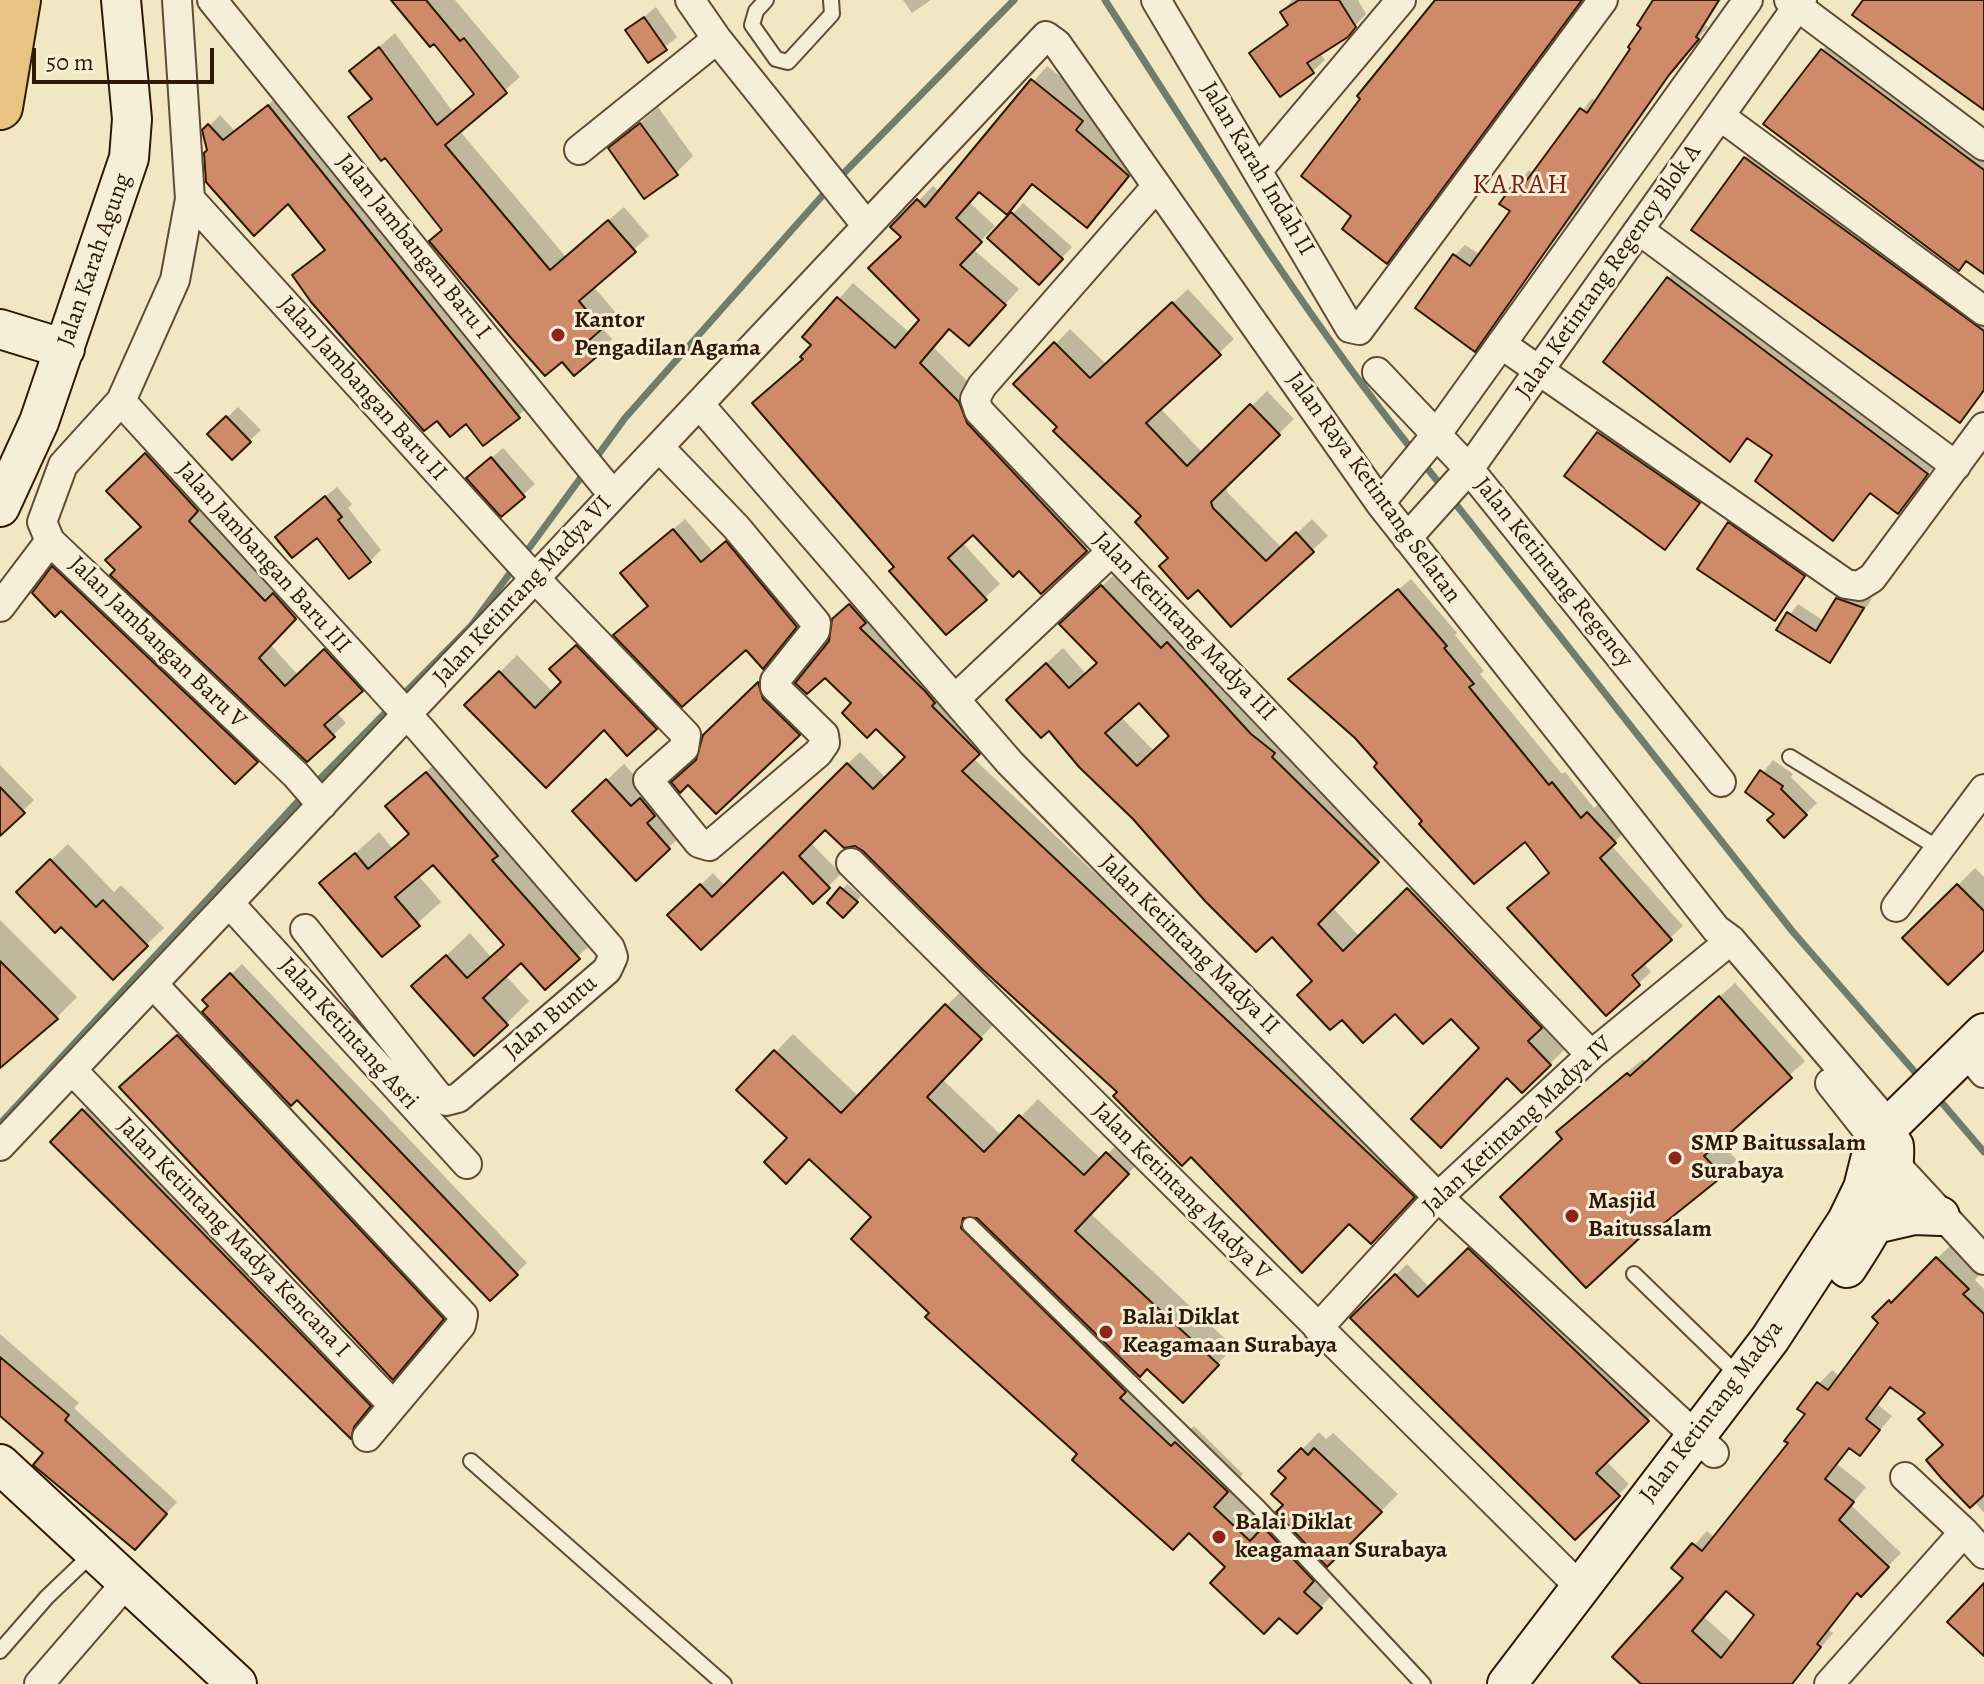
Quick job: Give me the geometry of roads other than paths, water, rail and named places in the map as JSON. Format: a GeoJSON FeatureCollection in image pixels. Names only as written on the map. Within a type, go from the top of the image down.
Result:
{"type":"FeatureCollection","features":[{"type":"Feature","properties":{"kind":"highway"},"geometry":{"type":"LineString","coordinates":[[0,107],[18,0]]}},
{"type":"Feature","properties":{"kind":"street","name":"Jalan Karah Agung"},"geometry":{"type":"LineString","coordinates":[[0,507],[39,422],[51,345],[129,158],[132,119],[121,0]]}},
{"type":"Feature","properties":{"kind":"street"},"geometry":{"type":"LineString","coordinates":[[50,541],[42,522],[63,465],[121,401],[175,280],[190,199],[177,0]]}},
{"type":"Feature","properties":{"kind":"street","name":"Jalan Jambangan Baru I"},"geometry":{"type":"LineString","coordinates":[[212,0],[606,485]]}},
{"type":"Feature","properties":{"kind":"street"},"geometry":{"type":"LineString","coordinates":[[690,0],[717,39],[867,226]]}},
{"type":"Feature","properties":{"kind":"street","name":"Jalan Karah Indah II"},"geometry":{"type":"LineString","coordinates":[[1156,0],[1259,169],[1350,328],[1363,329],[1603,0]]}},
{"type":"Feature","properties":{"kind":"street"},"geometry":{"type":"LineString","coordinates":[[1366,0],[1381,24]]}},
{"type":"Feature","properties":{"kind":"street"},"geometry":{"type":"LineString","coordinates":[[1259,169],[1401,0]]}},
{"type":"Feature","properties":{"kind":"street","name":"Jalan Ketintang Regency Blok A"},"geometry":{"type":"LineString","coordinates":[[1380,503],[1501,344],[1748,0]]}},
{"type":"Feature","properties":{"kind":"street"},"geometry":{"type":"LineString","coordinates":[[1797,2],[1984,146]]}},
{"type":"Feature","properties":{"kind":"street","name":"Jalan Ketintang Regency Blok A"},"geometry":{"type":"LineString","coordinates":[[1407,538],[1464,474],[1720,116],[1797,2]]}},
{"type":"Feature","properties":{"kind":"street","name":"Jalan Raya Ketintang Selatan"},"geometry":{"type":"LineString","coordinates":[[1046,36],[1057,44],[1380,503],[1723,939],[1889,1139],[1940,1216],[1984,1260]]}},
{"type":"Feature","properties":{"kind":"street","name":"Jalan Ketintang Madya VI"},"geometry":{"type":"LineString","coordinates":[[0,1146],[229,903],[309,791],[524,566],[606,485],[659,447],[1046,36]]}},
{"type":"Feature","properties":{"kind":"street"},"geometry":{"type":"LineString","coordinates":[[579,150],[717,39]]}},
{"type":"Feature","properties":{"kind":"street"},"geometry":{"type":"LineString","coordinates":[[1720,116],[1984,311]]}},
{"type":"Feature","properties":{"kind":"street","name":"Jalan Ketintang Madya III"},"geometry":{"type":"LineString","coordinates":[[1157,186],[982,386],[975,399],[979,411],[1591,1055]]}},
{"type":"Feature","properties":{"kind":"street","name":"Jalan Jambangan Baru II"},"geometry":{"type":"LineString","coordinates":[[190,199],[524,566],[686,735],[684,748],[648,780],[699,843],[711,846],[818,753],[825,743],[824,735],[775,683],[815,631],[815,621],[736,527],[659,447]]}},
{"type":"Feature","properties":{"kind":"street"},"geometry":{"type":"LineString","coordinates":[[1639,230],[1956,466]]}},
{"type":"Feature","properties":{"kind":"street"},"geometry":{"type":"LineString","coordinates":[[0,329],[51,345]]}},
{"type":"Feature","properties":{"kind":"street"},"geometry":{"type":"LineString","coordinates":[[1501,344],[1846,584],[1859,586],[1872,578],[1984,427]]}},
{"type":"Feature","properties":{"kind":"street","name":"Jalan Ketintang Regency"},"geometry":{"type":"LineString","coordinates":[[1377,372],[1423,450],[1464,474],[1721,782]]}},
{"type":"Feature","properties":{"kind":"street","name":"Jalan Jambangan Baru III"},"geometry":{"type":"LineString","coordinates":[[121,401],[395,703]]}},
{"type":"Feature","properties":{"kind":"street","name":"Jalan Ketintang Madya II"},"geometry":{"type":"LineString","coordinates":[[699,404],[1021,775],[1438,1197],[1704,1445]]}},
{"type":"Feature","properties":{"kind":"street","name":"Jalan Jambangan Baru V"},"geometry":{"type":"LineString","coordinates":[[0,607],[50,541],[309,791]]}},
{"type":"Feature","properties":{"kind":"street"},"geometry":{"type":"LineString","coordinates":[[955,699],[1112,551]]}},
{"type":"Feature","properties":{"kind":"street","name":"Jalan Buntu"},"geometry":{"type":"LineString","coordinates":[[305,929],[438,1096],[446,1101],[458,1098],[609,966],[610,948],[395,703]]}},
{"type":"Feature","properties":{"kind":"street"},"geometry":{"type":"LineString","coordinates":[[1896,907],[1984,789]]}},
{"type":"Feature","properties":{"kind":"street","name":"Jalan Ketintang Madya V"},"geometry":{"type":"LineString","coordinates":[[851,863],[1580,1587]]}},
{"type":"Feature","properties":{"kind":"street","name":"Jalan Ketintang Asri"},"geometry":{"type":"LineString","coordinates":[[229,903],[467,1164]]}},
{"type":"Feature","properties":{"kind":"street","name":"Jalan Ketintang Madya IV"},"geometry":{"type":"LineString","coordinates":[[1318,1328],[1438,1197],[1591,1055],[1723,939]]}},
{"type":"Feature","properties":{"kind":"street"},"geometry":{"type":"LineString","coordinates":[[153,984],[463,1315],[461,1325],[367,1437]]}},
{"type":"Feature","properties":{"kind":"street","name":"Jalan Ketintang Madya"},"geometry":{"type":"LineString","coordinates":[[1538,1684],[1704,1445],[1742,1378],[1847,1221],[1889,1139],[1974,1054]]}},
{"type":"Feature","properties":{"kind":"street","name":"Jalan Ketintang Madya Kencana I"},"geometry":{"type":"LineString","coordinates":[[72,1070],[393,1405]]}},
{"type":"Feature","properties":{"kind":"street","name":"Jalan Ketintang Madya"},"geometry":{"type":"LineString","coordinates":[[1507,1684],[1580,1587],[1704,1445],[1790,1355],[1886,1203],[1889,1139]]}},
{"type":"Feature","properties":{"kind":"street"},"geometry":{"type":"LineString","coordinates":[[1875,1224],[1914,1215],[1940,1216]]}},
{"type":"Feature","properties":{"kind":"street"},"geometry":{"type":"LineString","coordinates":[[0,1464],[237,1684]]}},
{"type":"Feature","properties":{"kind":"street"},"geometry":{"type":"LineString","coordinates":[[1905,1477],[1984,1554]]}},
{"type":"Feature","properties":{"kind":"street"},"geometry":{"type":"LineString","coordinates":[[1829,1684],[1964,1532]]}},
{"type":"Feature","properties":{"kind":"street"},"geometry":{"type":"LineString","coordinates":[[39,1684],[127,1582]]}},
{"type":"Feature","properties":{"kind":"lane"},"geometry":{"type":"LineString","coordinates":[[766,0],[751,18],[752,25],[776,59],[788,62],[832,14],[831,0]]}},
{"type":"Feature","properties":{"kind":"lane"},"geometry":{"type":"LineString","coordinates":[[1790,757],[1938,848]]}},
{"type":"Feature","properties":{"kind":"lane"},"geometry":{"type":"LineString","coordinates":[[970,1225],[1258,1507],[1423,1684]]}},
{"type":"Feature","properties":{"kind":"lane"},"geometry":{"type":"LineString","coordinates":[[1634,1274],[1742,1378]]}},
{"type":"Feature","properties":{"kind":"lane"},"geometry":{"type":"LineString","coordinates":[[471,1461],[724,1684]]}},
{"type":"Feature","properties":{"kind":"lane"},"geometry":{"type":"LineString","coordinates":[[0,1651],[47,1597],[95,1552]]}},
{"type":"Feature","properties":{"kind":"waterway"},"geometry":{"type":"LineString","coordinates":[[839,178],[1014,0]]}},
{"type":"Feature","properties":{"kind":"waterway"},"geometry":{"type":"LineString","coordinates":[[1105,0],[1292,286],[1413,451]]}},
{"type":"Feature","properties":{"kind":"waterway"},"geometry":{"type":"LineString","coordinates":[[593,462],[625,418],[830,187]]}},
{"type":"Feature","properties":{"kind":"waterway"},"geometry":{"type":"LineString","coordinates":[[1423,463],[1443,488]]}},
{"type":"Feature","properties":{"kind":"waterway"},"geometry":{"type":"LineString","coordinates":[[524,555],[585,472]]}},
{"type":"Feature","properties":{"kind":"waterway"},"geometry":{"type":"LineString","coordinates":[[1451,498],[1793,932],[1921,1079]]}},
{"type":"Feature","properties":{"kind":"waterway"},"geometry":{"type":"LineString","coordinates":[[401,697],[471,626],[516,565]]}},
{"type":"Feature","properties":{"kind":"waterway"},"geometry":{"type":"LineString","coordinates":[[314,785],[392,706]]}},
{"type":"Feature","properties":{"kind":"waterway"},"geometry":{"type":"LineString","coordinates":[[0,1124],[305,794]]}},
{"type":"Feature","properties":{"kind":"waterway"},"geometry":{"type":"LineString","coordinates":[[1937,1097],[1984,1152]]}},
{"type":"Feature","properties":{"kind":"place","name":"Kantor Pengadilan Agama"},"geometry":{"type":"Point","coordinates":[558,335]}},
{"type":"Feature","properties":{"kind":"place","name":"SMP Baitussalam Surabaya"},"geometry":{"type":"Point","coordinates":[1675,1158]}},
{"type":"Feature","properties":{"kind":"place","name":"Masjid Baitussalam"},"geometry":{"type":"Point","coordinates":[1572,1216]}},
{"type":"Feature","properties":{"kind":"place","name":"Balai Diklat Keagamaan Surabaya"},"geometry":{"type":"Point","coordinates":[1106,1332]}},
{"type":"Feature","properties":{"kind":"place","name":"Balai Diklat keagamaan Surabaya"},"geometry":{"type":"Point","coordinates":[1219,1537]}},
{"type":"Feature","properties":{"kind":"district","name":"KARAH"},"geometry":{"type":"Point","coordinates":[1521,186]}}]}
